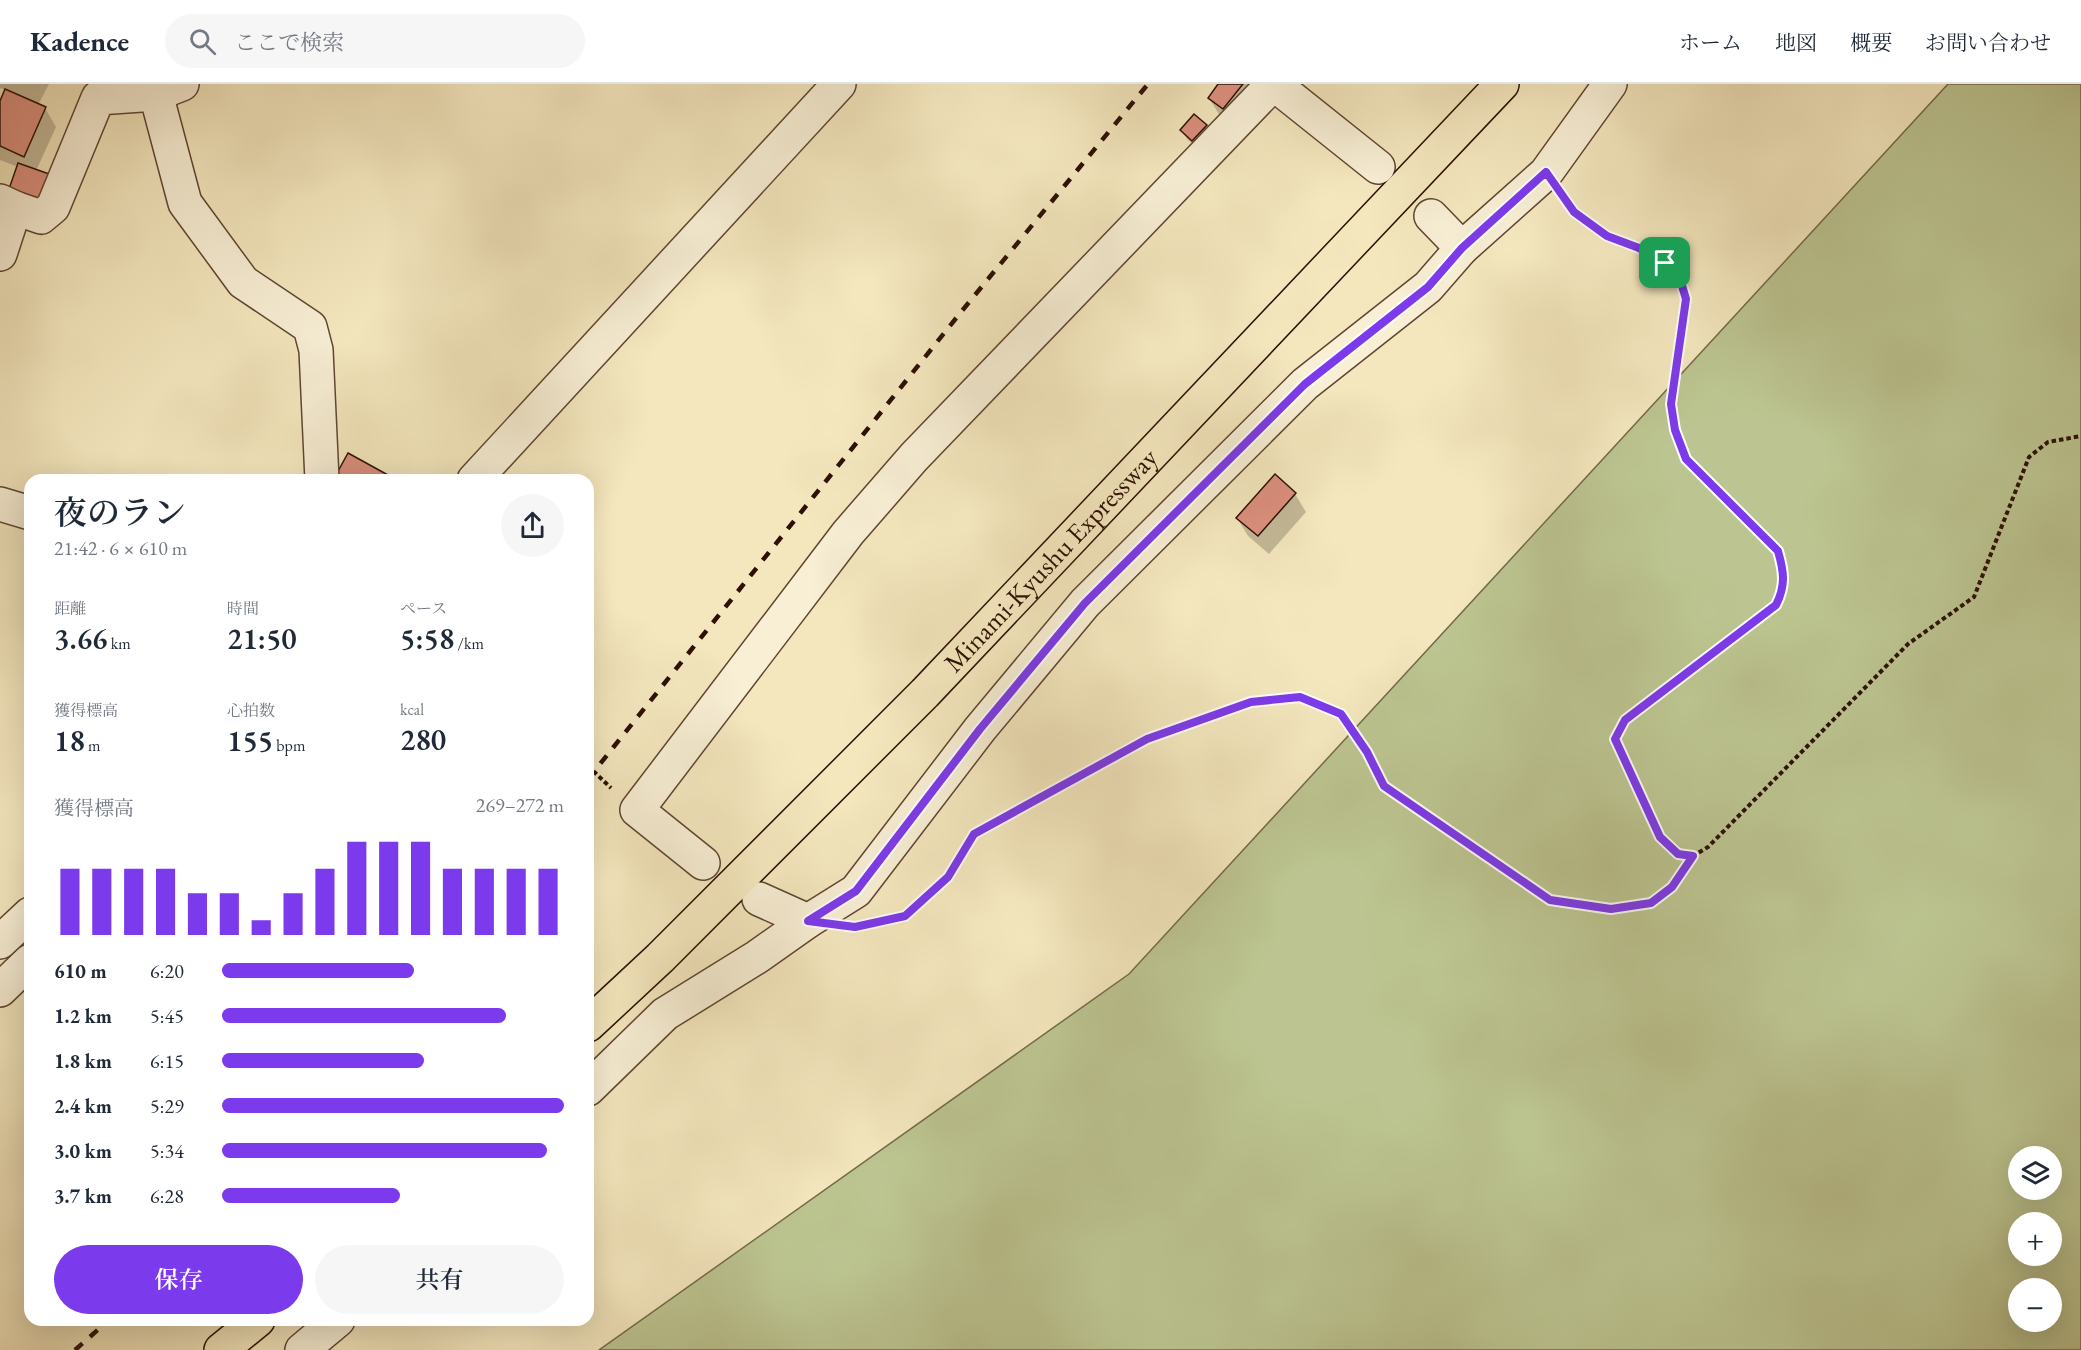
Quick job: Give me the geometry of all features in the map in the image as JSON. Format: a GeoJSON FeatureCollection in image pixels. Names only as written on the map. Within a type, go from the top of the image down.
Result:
{"type":"FeatureCollection","features":[{"type":"Feature","properties":{"kind":"highway","name":"Minami-Kyushu Expressway"},"geometry":{"type":"LineString","coordinates":[[594,1019],[668,950],[925,693],[1502,84]]}},
{"type":"Feature","properties":{"kind":"highway"},"geometry":{"type":"LineString","coordinates":[[221,1350],[251,1326]]}},
{"type":"Feature","properties":{"kind":"street"},"geometry":{"type":"LineString","coordinates":[[480,474],[839,84]]}},
{"type":"Feature","properties":{"kind":"street"},"geometry":{"type":"LineString","coordinates":[[703,863],[637,810],[848,533],[914,457],[1274,84],[1378,167]]}},
{"type":"Feature","properties":{"kind":"street"},"geometry":{"type":"LineString","coordinates":[[594,1083],[665,1014],[757,957],[856,891],[980,729],[1085,603],[1305,384],[1428,287],[1462,248],[1546,172],[1610,84]]}},
{"type":"Feature","properties":{"kind":"street"},"geometry":{"type":"LineString","coordinates":[[0,254],[8,204],[41,217],[53,207],[93,91],[169,89],[185,203],[243,282],[310,327],[316,350],[322,474]]}},
{"type":"Feature","properties":{"kind":"street"},"geometry":{"type":"LineString","coordinates":[[1431,216],[1462,248]]}},
{"type":"Feature","properties":{"kind":"street"},"geometry":{"type":"LineString","coordinates":[[0,504],[24,511]]}},
{"type":"Feature","properties":{"kind":"street"},"geometry":{"type":"LineString","coordinates":[[759,899],[808,921]]}},
{"type":"Feature","properties":{"kind":"street"},"geometry":{"type":"LineString","coordinates":[[0,942],[24,920]]}},
{"type":"Feature","properties":{"kind":"street"},"geometry":{"type":"LineString","coordinates":[[0,990],[24,967]]}},
{"type":"Feature","properties":{"kind":"street"},"geometry":{"type":"LineString","coordinates":[[302,1350],[331,1326]]}},
{"type":"Feature","properties":{"kind":"path"},"geometry":{"type":"LineString","coordinates":[[1546,172],[1574,212],[1607,236],[1639,248],[1665,263],[1680,279],[1686,299],[1671,404],[1675,430],[1686,459],[1778,551],[1782,566],[1783,591],[1776,605],[1625,720],[1615,739],[1660,837],[1678,854],[1693,856]]}},
{"type":"Feature","properties":{"kind":"path"},"geometry":{"type":"LineString","coordinates":[[865,925],[905,916],[948,877],[974,834],[1147,739],[1251,702],[1300,697],[1341,714],[1367,752],[1384,786],[1550,900],[1611,909],[1651,903],[1672,887],[1693,856],[1708,847],[1908,644],[1974,597],[2029,457],[2048,442],[2081,436]]}},
{"type":"Feature","properties":{"kind":"green space"},"geometry":{"type":"Polygon","coordinates":[[[1948,84],[2081,84],[2081,1350],[599,1350],[1129,974],[1948,84]]]}},
{"type":"Feature","properties":{"kind":"building"},"geometry":{"type":"Polygon","coordinates":[[[1218,84],[1243,84],[1223,109],[1208,98],[1218,84]]]}},
{"type":"Feature","properties":{"kind":"building"},"geometry":{"type":"Polygon","coordinates":[[[5,89],[46,107],[24,157],[0,146],[0,101],[5,89]]]}},
{"type":"Feature","properties":{"kind":"building"},"geometry":{"type":"Polygon","coordinates":[[[1194,114],[1207,125],[1192,141],[1180,130],[1194,114]]]}},
{"type":"Feature","properties":{"kind":"building"},"geometry":{"type":"Polygon","coordinates":[[[18,163],[52,175],[42,201],[9,189],[18,163]]]}},
{"type":"Feature","properties":{"kind":"building"},"geometry":{"type":"Polygon","coordinates":[[[348,453],[386,474],[337,474],[348,453]]]}},
{"type":"Feature","properties":{"kind":"building"},"geometry":{"type":"Polygon","coordinates":[[[1275,474],[1296,493],[1258,536],[1236,518],[1275,474]]]}},
{"type":"Feature","properties":{"kind":"railway"},"geometry":{"type":"LineString","coordinates":[[594,771],[961,312],[1148,84]]}},
{"type":"Feature","properties":{"kind":"railway"},"geometry":{"type":"LineString","coordinates":[[75,1350],[102,1326]]}},
{"type":"Feature","properties":{"kind":"route"},"geometry":{"type":"LineString","coordinates":[[1546,172],[1574,212],[1607,236],[1639,248],[1665,263],[1680,279],[1686,299],[1671,404],[1675,430],[1686,459],[1778,551],[1782,566],[1783,591],[1776,605],[1625,720],[1615,739],[1660,837],[1678,854],[1693,856],[1672,887],[1651,903],[1611,909],[1550,900],[1384,786],[1367,752],[1341,714],[1300,697],[1251,702],[1147,739],[974,834],[948,877],[905,916],[855,927],[808,921],[856,891],[980,729],[1085,603],[1305,384],[1428,287],[1462,248],[1546,172]]}}]}
